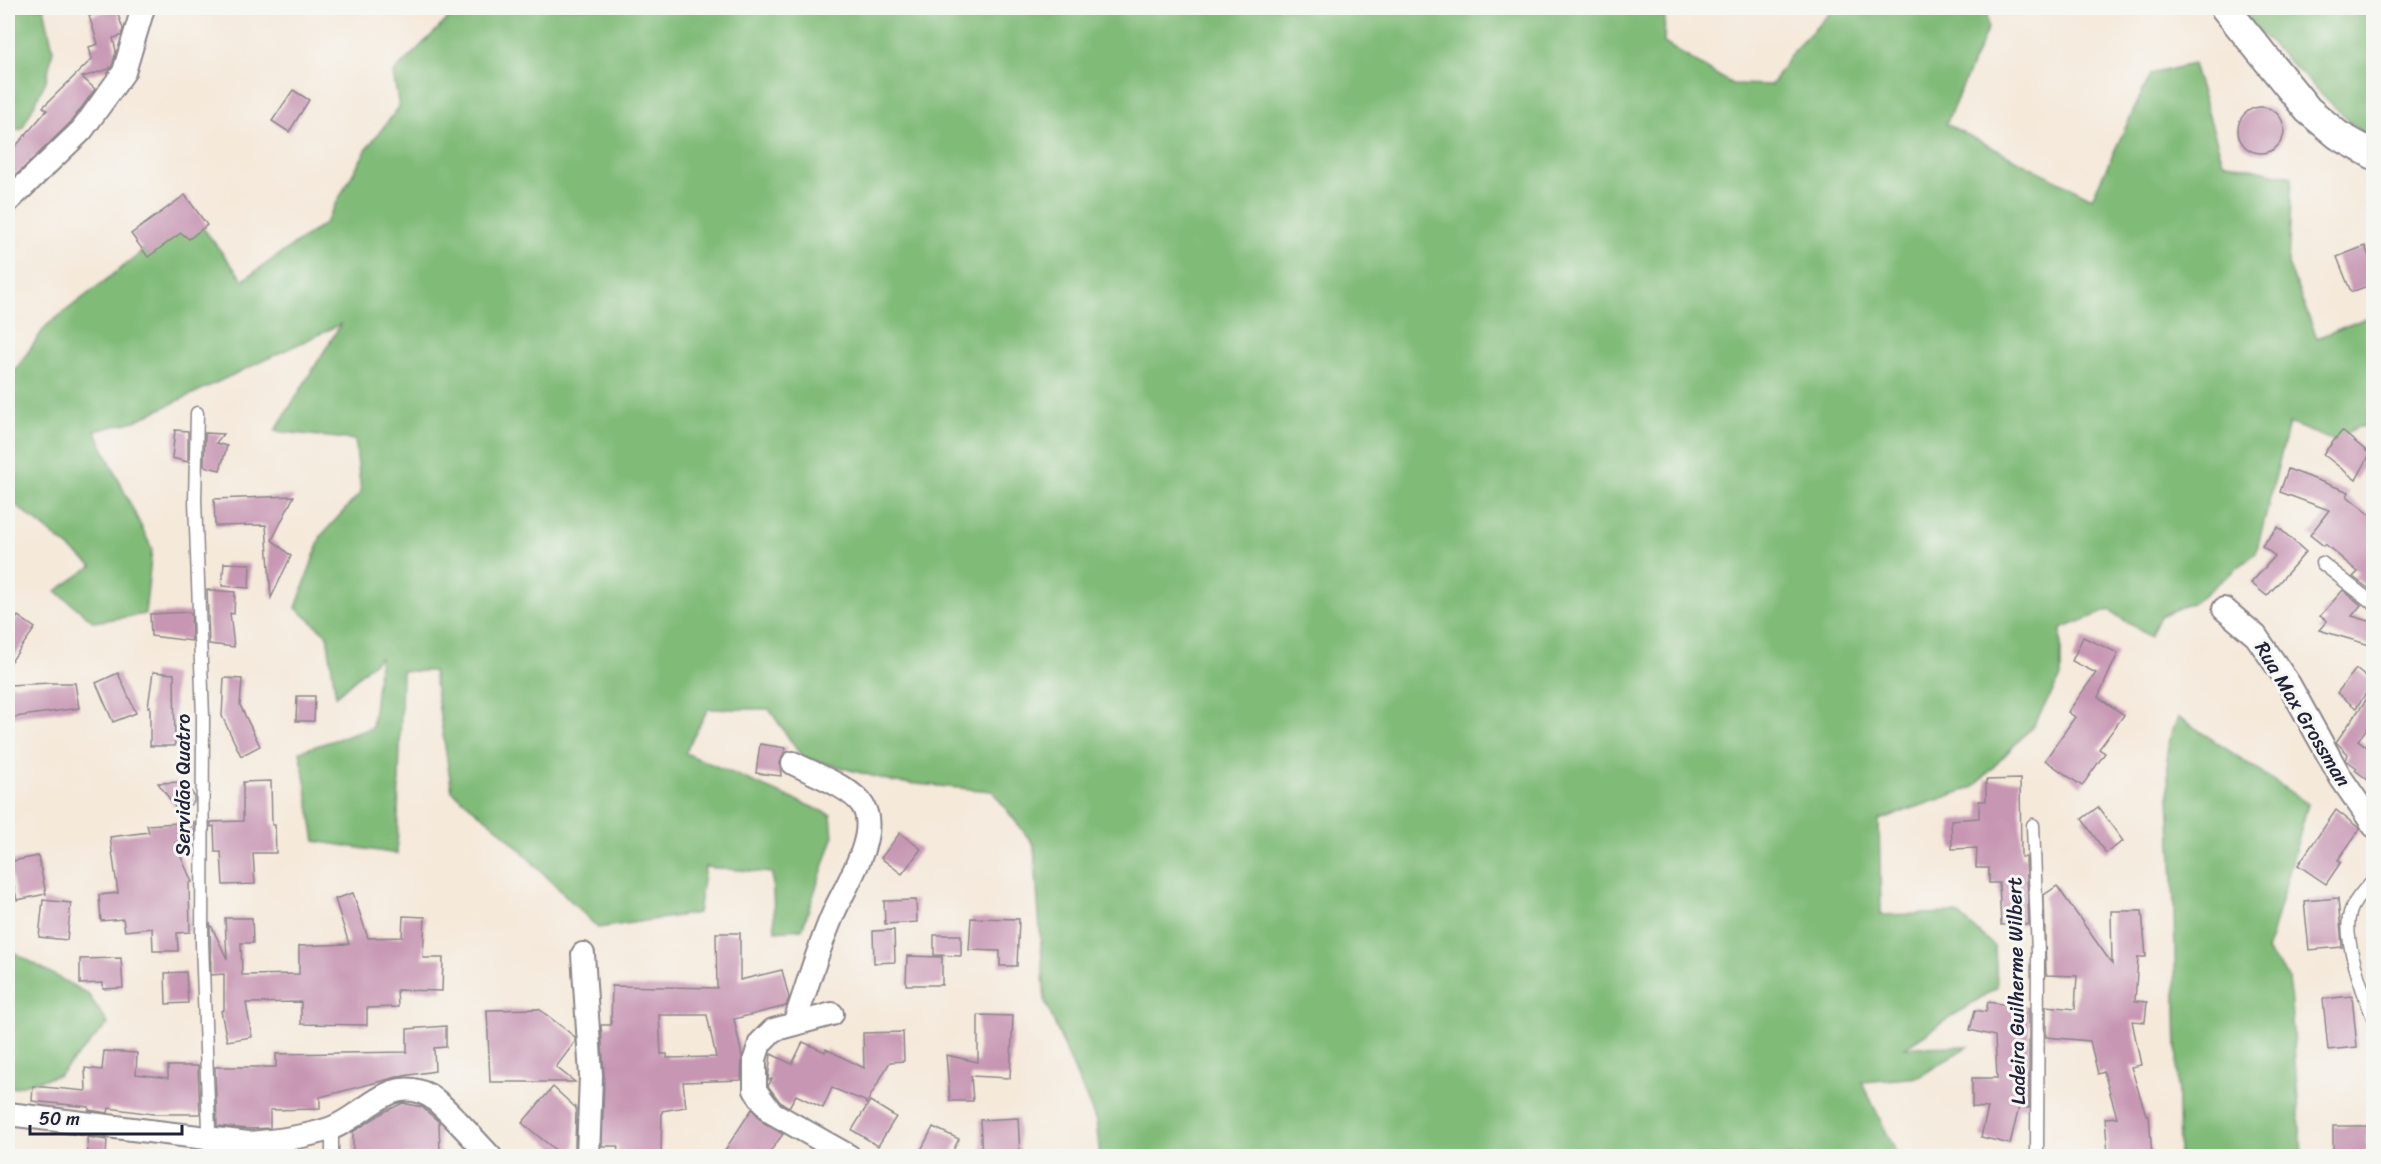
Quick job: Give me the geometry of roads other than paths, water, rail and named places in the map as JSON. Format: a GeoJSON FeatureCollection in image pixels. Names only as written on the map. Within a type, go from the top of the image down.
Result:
{"type":"FeatureCollection","features":[{"type":"Feature","properties":{"kind":"street"},"geometry":{"type":"LineString","coordinates":[[8,201],[82,130],[124,72],[143,8]]}},
{"type":"Feature","properties":{"kind":"street"},"geometry":{"type":"LineString","coordinates":[[2225,8],[2308,110],[2338,135],[2373,155]]}},
{"type":"Feature","properties":{"kind":"street","name":"Rua Max Grossman"},"geometry":{"type":"LineString","coordinates":[[2224,609],[2256,636],[2301,703],[2341,778],[2373,825]]}},
{"type":"Feature","properties":{"kind":"street"},"geometry":{"type":"LineString","coordinates":[[794,763],[855,796],[864,807],[868,821],[858,865],[834,913],[794,1024]]}},
{"type":"Feature","properties":{"kind":"street"},"geometry":{"type":"LineString","coordinates":[[583,954],[591,1076],[588,1156]]}},
{"type":"Feature","properties":{"kind":"street"},"geometry":{"type":"LineString","coordinates":[[832,1014],[773,1030],[760,1043],[755,1059],[755,1090],[771,1112],[849,1156]]}},
{"type":"Feature","properties":{"kind":"street"},"geometry":{"type":"LineString","coordinates":[[8,1114],[209,1147],[285,1141],[332,1128],[383,1096],[396,1090],[413,1089],[430,1095],[490,1156]]}},
{"type":"Feature","properties":{"kind":"lane","name":"Servidão Quatro"},"geometry":{"type":"LineString","coordinates":[[196,413],[195,500],[203,717],[202,943],[209,1147]]}},
{"type":"Feature","properties":{"kind":"lane"},"geometry":{"type":"LineString","coordinates":[[2322,563],[2373,604]]}},
{"type":"Feature","properties":{"kind":"lane","name":"Ladeira Guilherme Wilbert"},"geometry":{"type":"LineString","coordinates":[[2033,825],[2038,953],[2037,1156]]}},
{"type":"Feature","properties":{"kind":"lane"},"geometry":{"type":"LineString","coordinates":[[2373,879],[2349,914],[2350,939],[2358,976],[2373,1020]]}},
{"type":"Feature","properties":{"kind":"lane"},"geometry":{"type":"LineString","coordinates":[[332,1128],[332,1156]]}}]}
